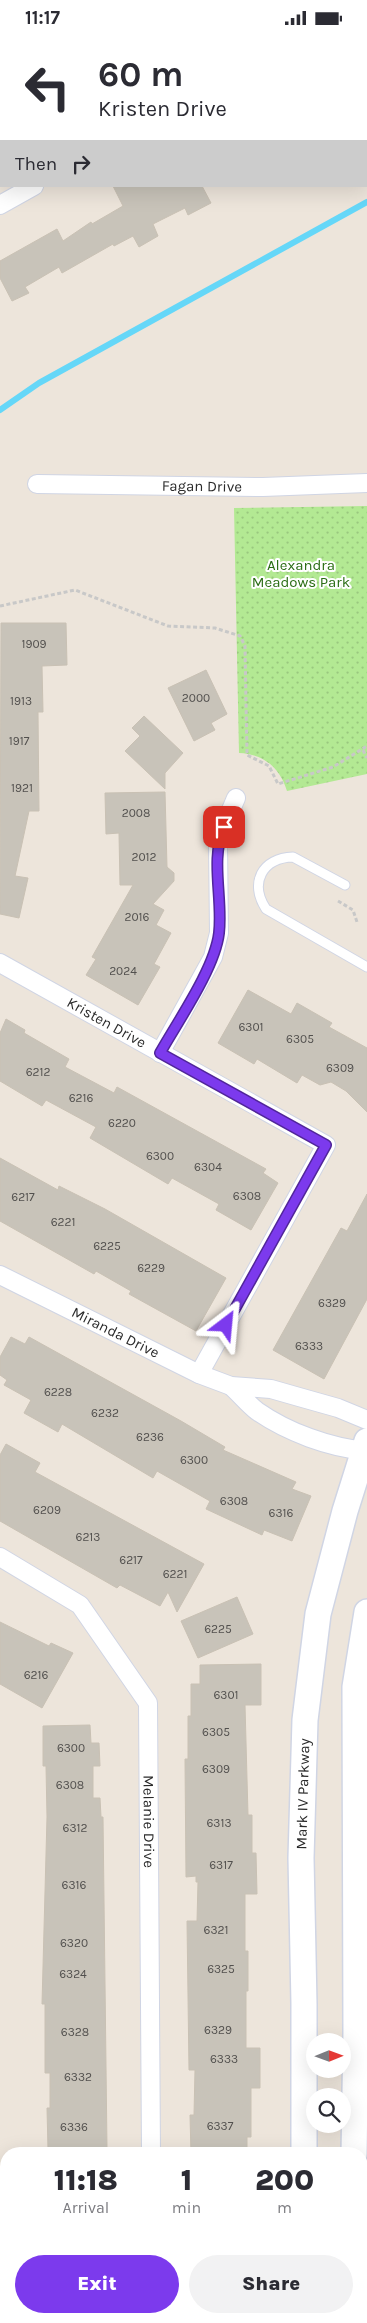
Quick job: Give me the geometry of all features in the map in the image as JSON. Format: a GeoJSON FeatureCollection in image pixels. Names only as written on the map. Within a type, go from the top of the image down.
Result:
{"type":"FeatureCollection","features":[{"type":"Feature","properties":{"kind":"main road","name":"Mark IV Parkway"},"geometry":{"type":"LineString","coordinates":[[304,2147],[301,1858],[305,1720],[318,1614],[366,1447]]}},
{"type":"Feature","properties":{"kind":"main road"},"geometry":{"type":"LineString","coordinates":[[354,2147],[362,2031],[355,1687],[367,1612]]}},
{"type":"Feature","properties":{"kind":"street"},"geometry":{"type":"LineString","coordinates":[[0,205],[32,187]]}},
{"type":"Feature","properties":{"kind":"street","name":"Fagan Drive"},"geometry":{"type":"LineString","coordinates":[[37,484],[263,487],[367,483]]}},
{"type":"Feature","properties":{"kind":"street"},"geometry":{"type":"LineString","coordinates":[[160,1053],[213,957],[219,933],[218,841],[236,798]]}},
{"type":"Feature","properties":{"kind":"street","name":"Kristen Drive"},"geometry":{"type":"LineString","coordinates":[[0,963],[326,1145],[199,1374]]}},
{"type":"Feature","properties":{"kind":"street","name":"Miranda Drive"},"geometry":{"type":"LineString","coordinates":[[2,1280],[199,1374],[231,1386],[271,1389],[338,1408],[367,1420]]}},
{"type":"Feature","properties":{"kind":"street","name":"Miranda Drive"},"geometry":{"type":"LineString","coordinates":[[231,1386],[256,1410],[285,1427],[350,1450],[366,1447]]}},
{"type":"Feature","properties":{"kind":"street","name":"Melanie Drive"},"geometry":{"type":"LineString","coordinates":[[0,1557],[80,1605],[148,1703],[151,2147]]}},
{"type":"Feature","properties":{"kind":"lane"},"geometry":{"type":"LineString","coordinates":[[345,885],[293,857],[275,860],[268,865],[259,879],[258,887],[259,895],[266,909],[367,967]]}},
{"type":"Feature","properties":{"kind":"path"},"geometry":{"type":"LineString","coordinates":[[0,606],[75,590],[168,627],[215,628],[240,636],[245,646],[247,755],[269,766],[278,784],[333,767],[367,746]]}},
{"type":"Feature","properties":{"kind":"path"},"geometry":{"type":"LineString","coordinates":[[363,750],[367,758]]}},
{"type":"Feature","properties":{"kind":"path"},"geometry":{"type":"LineString","coordinates":[[338,901],[353,910],[357,922]]}},
{"type":"Feature","properties":{"kind":"green space","name":"Alexandra Meadows Park"},"geometry":{"type":"Polygon","coordinates":[[[367,506],[367,774],[287,791],[280,775],[270,764],[256,756],[239,753],[234,508],[367,506]]]}},
{"type":"Feature","properties":{"kind":"building"},"geometry":{"type":"Polygon","coordinates":[[[114,187],[203,187],[211,203],[188,215],[185,208],[153,224],[158,236],[139,247],[133,236],[114,246],[113,244],[62,273],[59,267],[25,287],[29,293],[12,301],[0,278],[0,261],[57,229],[63,241],[91,222],[92,224],[123,206],[114,187]]]}},
{"type":"Feature","properties":{"kind":"building"},"geometry":{"type":"Polygon","coordinates":[[[1,623],[66,623],[67,665],[42,666],[43,712],[38,712],[39,811],[29,811],[15,876],[28,878],[19,918],[0,914],[1,623]]]}},
{"type":"Feature","properties":{"kind":"building"},"geometry":{"type":"Polygon","coordinates":[[[206,670],[227,714],[211,723],[215,730],[194,741],[168,688],[206,670]]]}},
{"type":"Feature","properties":{"kind":"building"},"geometry":{"type":"Polygon","coordinates":[[[144,716],[183,753],[165,773],[165,789],[125,751],[140,736],[132,728],[144,716]]]}},
{"type":"Feature","properties":{"kind":"building"},"geometry":{"type":"Polygon","coordinates":[[[165,792],[167,867],[174,873],[174,881],[153,904],[164,910],[156,925],[171,933],[154,964],[160,967],[138,1005],[86,975],[96,959],[92,957],[133,885],[120,885],[119,833],[106,834],[105,793],[165,792]]]}},
{"type":"Feature","properties":{"kind":"building"},"geometry":{"type":"Polygon","coordinates":[[[248,990],[291,1014],[297,1003],[332,1023],[329,1027],[367,1048],[367,1112],[346,1091],[331,1082],[320,1085],[302,1075],[297,1083],[257,1059],[254,1064],[218,1043],[248,990]]]}},
{"type":"Feature","properties":{"kind":"building"},"geometry":{"type":"Polygon","coordinates":[[[6,1019],[25,1030],[24,1033],[69,1059],[65,1067],[114,1093],[117,1087],[266,1169],[263,1173],[278,1183],[251,1230],[216,1210],[219,1204],[172,1178],[168,1184],[90,1138],[96,1127],[46,1100],[42,1106],[0,1081],[0,1033],[6,1019]]]}},
{"type":"Feature","properties":{"kind":"building"},"geometry":{"type":"Polygon","coordinates":[[[0,1158],[58,1190],[59,1186],[105,1209],[226,1278],[196,1331],[129,1294],[131,1291],[96,1271],[94,1274],[0,1221],[0,1158]]]}},
{"type":"Feature","properties":{"kind":"building"},"geometry":{"type":"Polygon","coordinates":[[[367,1194],[367,1299],[324,1379],[273,1350],[341,1228],[347,1231],[367,1194]]]}},
{"type":"Feature","properties":{"kind":"building"},"geometry":{"type":"Polygon","coordinates":[[[11,1337],[25,1344],[29,1337],[181,1421],[225,1447],[223,1450],[296,1482],[292,1489],[311,1496],[292,1541],[264,1530],[262,1535],[206,1509],[210,1501],[157,1471],[153,1478],[62,1424],[58,1432],[24,1413],[31,1400],[4,1385],[7,1380],[0,1375],[0,1357],[11,1337]]]}},
{"type":"Feature","properties":{"kind":"building"},"geometry":{"type":"Polygon","coordinates":[[[6,1444],[40,1463],[35,1472],[204,1564],[177,1612],[168,1592],[160,1606],[120,1585],[117,1588],[0,1521],[0,1455],[6,1444]]]}},
{"type":"Feature","properties":{"kind":"building"},"geometry":{"type":"Polygon","coordinates":[[[237,1597],[253,1634],[198,1658],[181,1621],[237,1597]]]}},
{"type":"Feature","properties":{"kind":"building"},"geometry":{"type":"Polygon","coordinates":[[[0,1622],[49,1646],[51,1643],[73,1653],[42,1708],[0,1684],[0,1622]]]}},
{"type":"Feature","properties":{"kind":"building"},"geometry":{"type":"Polygon","coordinates":[[[261,1664],[261,1705],[245,1705],[248,1815],[252,1815],[252,1853],[256,1853],[257,1894],[245,1894],[245,1951],[248,1951],[246,2048],[260,2048],[260,2088],[251,2088],[251,2137],[247,2137],[247,2147],[191,2147],[190,2115],[194,2115],[195,2070],[189,2070],[187,1921],[197,1921],[198,1882],[196,1882],[196,1876],[186,1877],[185,1759],[188,1759],[188,1716],[191,1716],[191,1684],[200,1684],[200,1665],[261,1664]]]}},
{"type":"Feature","properties":{"kind":"building"},"geometry":{"type":"Polygon","coordinates":[[[90,1725],[91,1743],[99,1743],[100,1766],[93,1766],[93,1798],[100,1798],[101,1817],[103,1817],[107,2147],[48,2147],[47,2108],[50,2108],[50,2073],[45,2073],[45,2004],[42,2004],[47,1817],[46,1766],[43,1766],[43,1726],[90,1725]]]}},
{"type":"Feature","properties":{"kind":"waterway"},"geometry":{"type":"LineString","coordinates":[[0,410],[39,383],[367,202]]}},
{"type":"Feature","properties":{"kind":"route"},"geometry":{"type":"LineString","coordinates":[[224,827],[218,841],[219,933],[213,957],[160,1053],[326,1145],[226,1325]]}}]}
